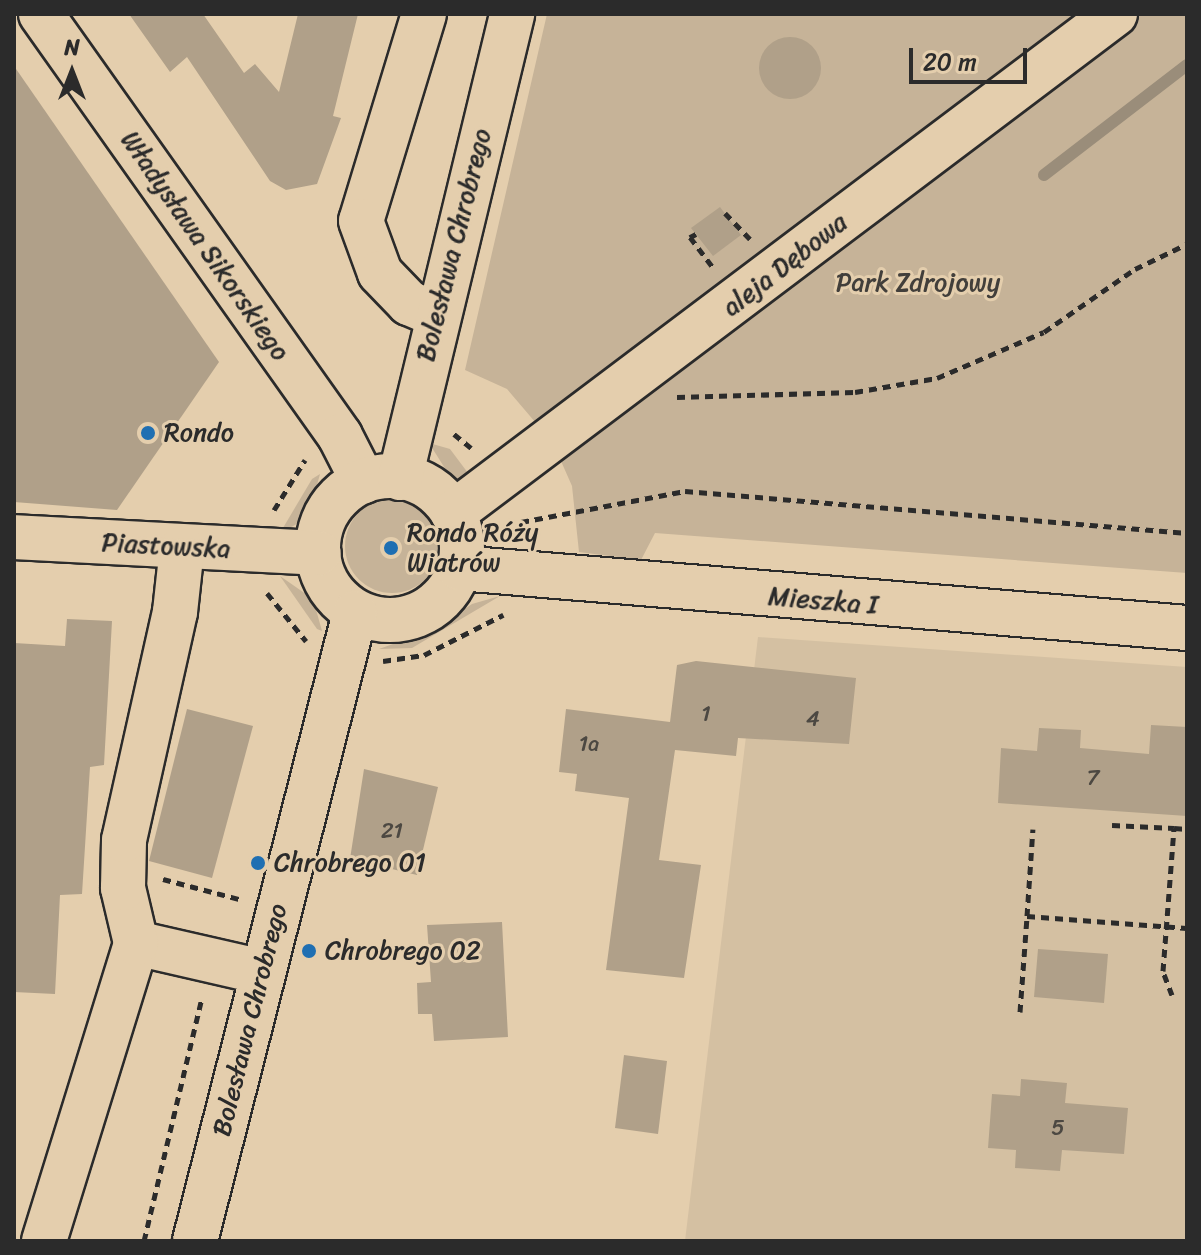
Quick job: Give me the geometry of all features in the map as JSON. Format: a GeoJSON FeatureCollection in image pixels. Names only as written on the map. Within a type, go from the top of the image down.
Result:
{"type":"FeatureCollection","features":[{"type":"Feature","properties":{"kind":"street","name":"Władysława Sikorskiego"},"geometry":{"type":"LineString","coordinates":[[41,14],[340,436],[382,479]]}},
{"type":"Feature","properties":{"kind":"street"},"geometry":{"type":"LineString","coordinates":[[424,14],[361,221],[380,273],[409,303],[435,314]]}},
{"type":"Feature","properties":{"kind":"street","name":"Bolesława Chrobrego"},"geometry":{"type":"LineString","coordinates":[[382,479],[413,420],[435,314],[512,14]]}},
{"type":"Feature","properties":{"kind":"street","name":"aleja Dębowa"},"geometry":{"type":"LineString","coordinates":[[453,513],[500,484],[1115,14]]}},
{"type":"Feature","properties":{"kind":"street"},"geometry":{"type":"LineString","coordinates":[[382,479],[425,486],[453,513],[462,537],[459,568],[439,602],[411,618],[355,613],[330,589],[319,553],[324,518],[382,479]]}},
{"type":"Feature","properties":{"kind":"street","name":"Piastowska"},"geometry":{"type":"LineString","coordinates":[[14,537],[319,553]]}},
{"type":"Feature","properties":{"kind":"street"},"geometry":{"type":"LineString","coordinates":[[44,1241],[136,943],[123,868],[182,548]]}},
{"type":"Feature","properties":{"kind":"street","name":"Mieszka I"},"geometry":{"type":"LineString","coordinates":[[459,568],[519,576],[1187,628]]}},
{"type":"Feature","properties":{"kind":"street","name":"Bolesława Chrobrego"},"geometry":{"type":"LineString","coordinates":[[195,1241],[355,613]]}},
{"type":"Feature","properties":{"kind":"street"},"geometry":{"type":"LineString","coordinates":[[136,943],[263,972]]}},
{"type":"Feature","properties":{"kind":"path"},"geometry":{"type":"LineString","coordinates":[[725,213],[751,240]]}},
{"type":"Feature","properties":{"kind":"path"},"geometry":{"type":"LineString","coordinates":[[696,234],[690,237],[714,267]]}},
{"type":"Feature","properties":{"kind":"path"},"geometry":{"type":"LineString","coordinates":[[670,397],[855,392],[937,378],[1044,332],[1144,264],[1187,244]]}},
{"type":"Feature","properties":{"kind":"path"},"geometry":{"type":"LineString","coordinates":[[373,662],[424,655],[515,608],[521,522],[500,484],[443,426],[413,420]]}},
{"type":"Feature","properties":{"kind":"path"},"geometry":{"type":"LineString","coordinates":[[521,522],[685,491],[1187,533]]}},
{"type":"Feature","properties":{"kind":"path"},"geometry":{"type":"LineString","coordinates":[[1112,825],[1187,829]]}},
{"type":"Feature","properties":{"kind":"path"},"geometry":{"type":"LineString","coordinates":[[1172,995],[1163,971],[1174,828]]}},
{"type":"Feature","properties":{"kind":"path"},"geometry":{"type":"LineString","coordinates":[[1020,1012],[1033,829]]}},
{"type":"Feature","properties":{"kind":"path"},"geometry":{"type":"LineString","coordinates":[[123,868],[247,901]]}},
{"type":"Feature","properties":{"kind":"path"},"geometry":{"type":"LineString","coordinates":[[1027,916],[1187,928]]}},
{"type":"Feature","properties":{"kind":"shaded area"},"geometry":{"type":"Polygon","coordinates":[[[758,637],[1187,667],[1187,1241],[685,1241],[758,637]]]}},
{"type":"Feature","properties":{"kind":"green space","name":"Park Zdrojowy"},"geometry":{"type":"Polygon","coordinates":[[[547,14],[1187,14],[1187,573],[655,533],[641,560],[579,552],[572,486],[553,443],[507,389],[465,370],[547,14]]]}},
{"type":"Feature","properties":{"kind":"green space"},"geometry":{"type":"Polygon","coordinates":[[[429,443],[450,449],[477,485],[456,486],[429,443]]]}},
{"type":"Feature","properties":{"kind":"green space"},"geometry":{"type":"Polygon","coordinates":[[[320,474],[308,518],[280,533],[312,479],[320,474]]]}},
{"type":"Feature","properties":{"kind":"green space"},"geometry":{"type":"Polygon","coordinates":[[[392,499],[410,503],[425,513],[435,528],[439,546],[435,564],[425,579],[410,589],[392,593],[374,589],[359,579],[349,564],[345,546],[349,528],[359,513],[374,503],[392,499]]]}},
{"type":"Feature","properties":{"kind":"green space"},"geometry":{"type":"Polygon","coordinates":[[[280,576],[313,599],[322,631],[317,629],[280,576]]]}},
{"type":"Feature","properties":{"kind":"green space"},"geometry":{"type":"Polygon","coordinates":[[[500,596],[412,648],[379,649],[435,629],[472,604],[500,596]]]}},
{"type":"Feature","properties":{"kind":"building"},"geometry":{"type":"Polygon","coordinates":[[[129,14],[203,14],[244,73],[255,64],[279,92],[298,14],[358,14],[333,116],[341,118],[317,184],[286,190],[270,181],[187,57],[170,72],[129,14]]]}},
{"type":"Feature","properties":{"kind":"building"},"geometry":{"type":"Polygon","coordinates":[[[790,37],[802,39],[812,46],[819,56],[819,80],[812,90],[802,97],[790,99],[778,97],[768,90],[761,80],[759,68],[761,56],[768,46],[778,39],[790,37]]]}},
{"type":"Feature","properties":{"kind":"building"},"geometry":{"type":"Polygon","coordinates":[[[14,66],[219,362],[117,510],[14,502],[14,66]]]}},
{"type":"Feature","properties":{"kind":"building"},"geometry":{"type":"Polygon","coordinates":[[[720,207],[741,235],[713,256],[691,228],[720,207]]]}},
{"type":"Feature","properties":{"kind":"building"},"geometry":{"type":"Polygon","coordinates":[[[67,619],[112,621],[104,765],[90,767],[82,894],[60,895],[55,994],[14,992],[14,643],[65,646],[67,619]]]}},
{"type":"Feature","properties":{"kind":"building"},"geometry":{"type":"Polygon","coordinates":[[[696,661],[856,678],[849,744],[738,738],[736,756],[675,750],[659,860],[701,865],[684,978],[606,970],[629,798],[575,791],[577,774],[559,772],[566,709],[670,722],[677,665],[696,661]]]}},
{"type":"Feature","properties":{"kind":"building"},"geometry":{"type":"Polygon","coordinates":[[[187,709],[253,726],[212,878],[149,861],[187,709]]]}},
{"type":"Feature","properties":{"kind":"building"},"geometry":{"type":"Polygon","coordinates":[[[1151,725],[1187,727],[1187,816],[998,803],[1001,748],[1037,751],[1039,728],[1081,730],[1080,748],[1149,754],[1151,725]]]}},
{"type":"Feature","properties":{"kind":"building"},"geometry":{"type":"Polygon","coordinates":[[[364,769],[438,787],[417,875],[350,859],[364,769]]]}},
{"type":"Feature","properties":{"kind":"building"},"geometry":{"type":"Polygon","coordinates":[[[502,922],[508,1037],[434,1041],[432,1014],[418,1014],[417,983],[431,982],[427,925],[502,922]]]}},
{"type":"Feature","properties":{"kind":"building"},"geometry":{"type":"Polygon","coordinates":[[[1038,949],[1108,954],[1104,1003],[1034,997],[1038,949]]]}},
{"type":"Feature","properties":{"kind":"building"},"geometry":{"type":"Polygon","coordinates":[[[624,1055],[667,1061],[658,1134],[615,1128],[624,1055]]]}},
{"type":"Feature","properties":{"kind":"building"},"geometry":{"type":"Polygon","coordinates":[[[1021,1079],[1067,1083],[1065,1103],[1128,1108],[1124,1154],[1062,1150],[1060,1171],[1015,1168],[1016,1150],[988,1148],[992,1094],[1020,1096],[1021,1079]]]}},
{"type":"Feature","properties":{"kind":"waterway"},"geometry":{"type":"LineString","coordinates":[[1044,175],[1187,65]]}},
{"type":"Feature","properties":{"kind":"place","name":"Rondo"},"geometry":{"type":"Point","coordinates":[148,433]}},
{"type":"Feature","properties":{"kind":"place","name":"Rondo Róży Wiatrów"},"geometry":{"type":"Point","coordinates":[391,548]}},
{"type":"Feature","properties":{"kind":"place","name":"Chrobrego 01"},"geometry":{"type":"Point","coordinates":[258,863]}},
{"type":"Feature","properties":{"kind":"place","name":"Chrobrego 02"},"geometry":{"type":"Point","coordinates":[309,951]}}]}
